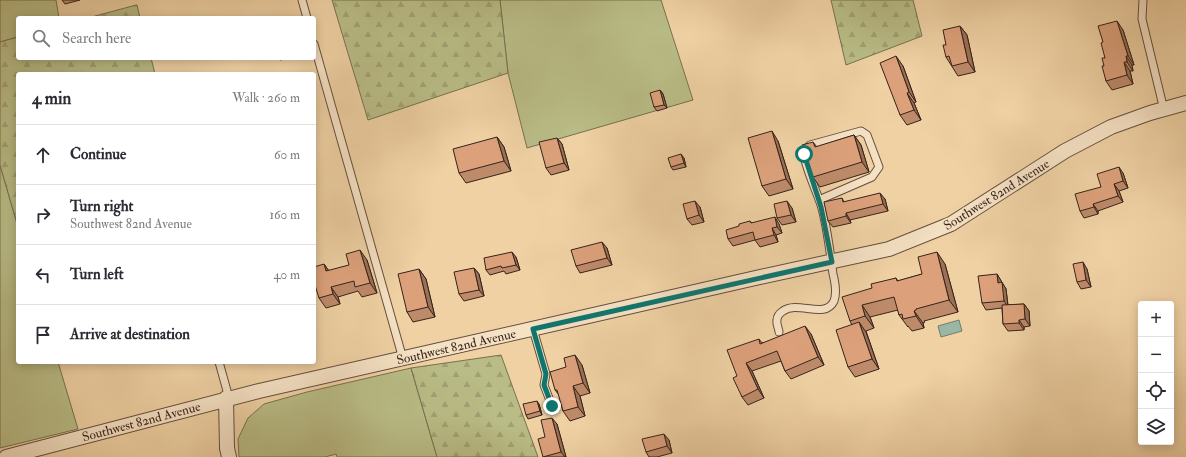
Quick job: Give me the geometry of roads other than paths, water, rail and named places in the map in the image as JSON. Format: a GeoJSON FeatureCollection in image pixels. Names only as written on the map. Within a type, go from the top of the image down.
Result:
{"type":"FeatureCollection","features":[{"type":"Feature","properties":{"kind":"street","name":"Southwest 82nd Avenue"},"geometry":{"type":"LineString","coordinates":[[6,457],[228,398],[889,250],[944,227],[1065,151],[1111,127],[1186,103]]}},
{"type":"Feature","properties":{"kind":"street"},"geometry":{"type":"LineString","coordinates":[[228,398],[228,457]]}},
{"type":"Feature","properties":{"kind":"lane"},"geometry":{"type":"LineString","coordinates":[[302,0],[306,16]]}},
{"type":"Feature","properties":{"kind":"lane"},"geometry":{"type":"LineString","coordinates":[[1143,0],[1142,19],[1164,110]]}},
{"type":"Feature","properties":{"kind":"lane"},"geometry":{"type":"LineString","coordinates":[[316,51],[403,359]]}},
{"type":"Feature","properties":{"kind":"lane"},"geometry":{"type":"LineString","coordinates":[[779,332],[776,320],[779,314],[786,309],[800,307],[823,310],[834,302],[835,295],[832,262],[819,200],[804,154],[805,149],[810,145],[861,131],[863,132],[867,135],[878,167],[877,172],[872,177],[819,200]]}},
{"type":"Feature","properties":{"kind":"lane"},"geometry":{"type":"LineString","coordinates":[[533,329],[546,374],[544,385],[552,406]]}},
{"type":"Feature","properties":{"kind":"lane"},"geometry":{"type":"LineString","coordinates":[[220,364],[228,398]]}}]}
